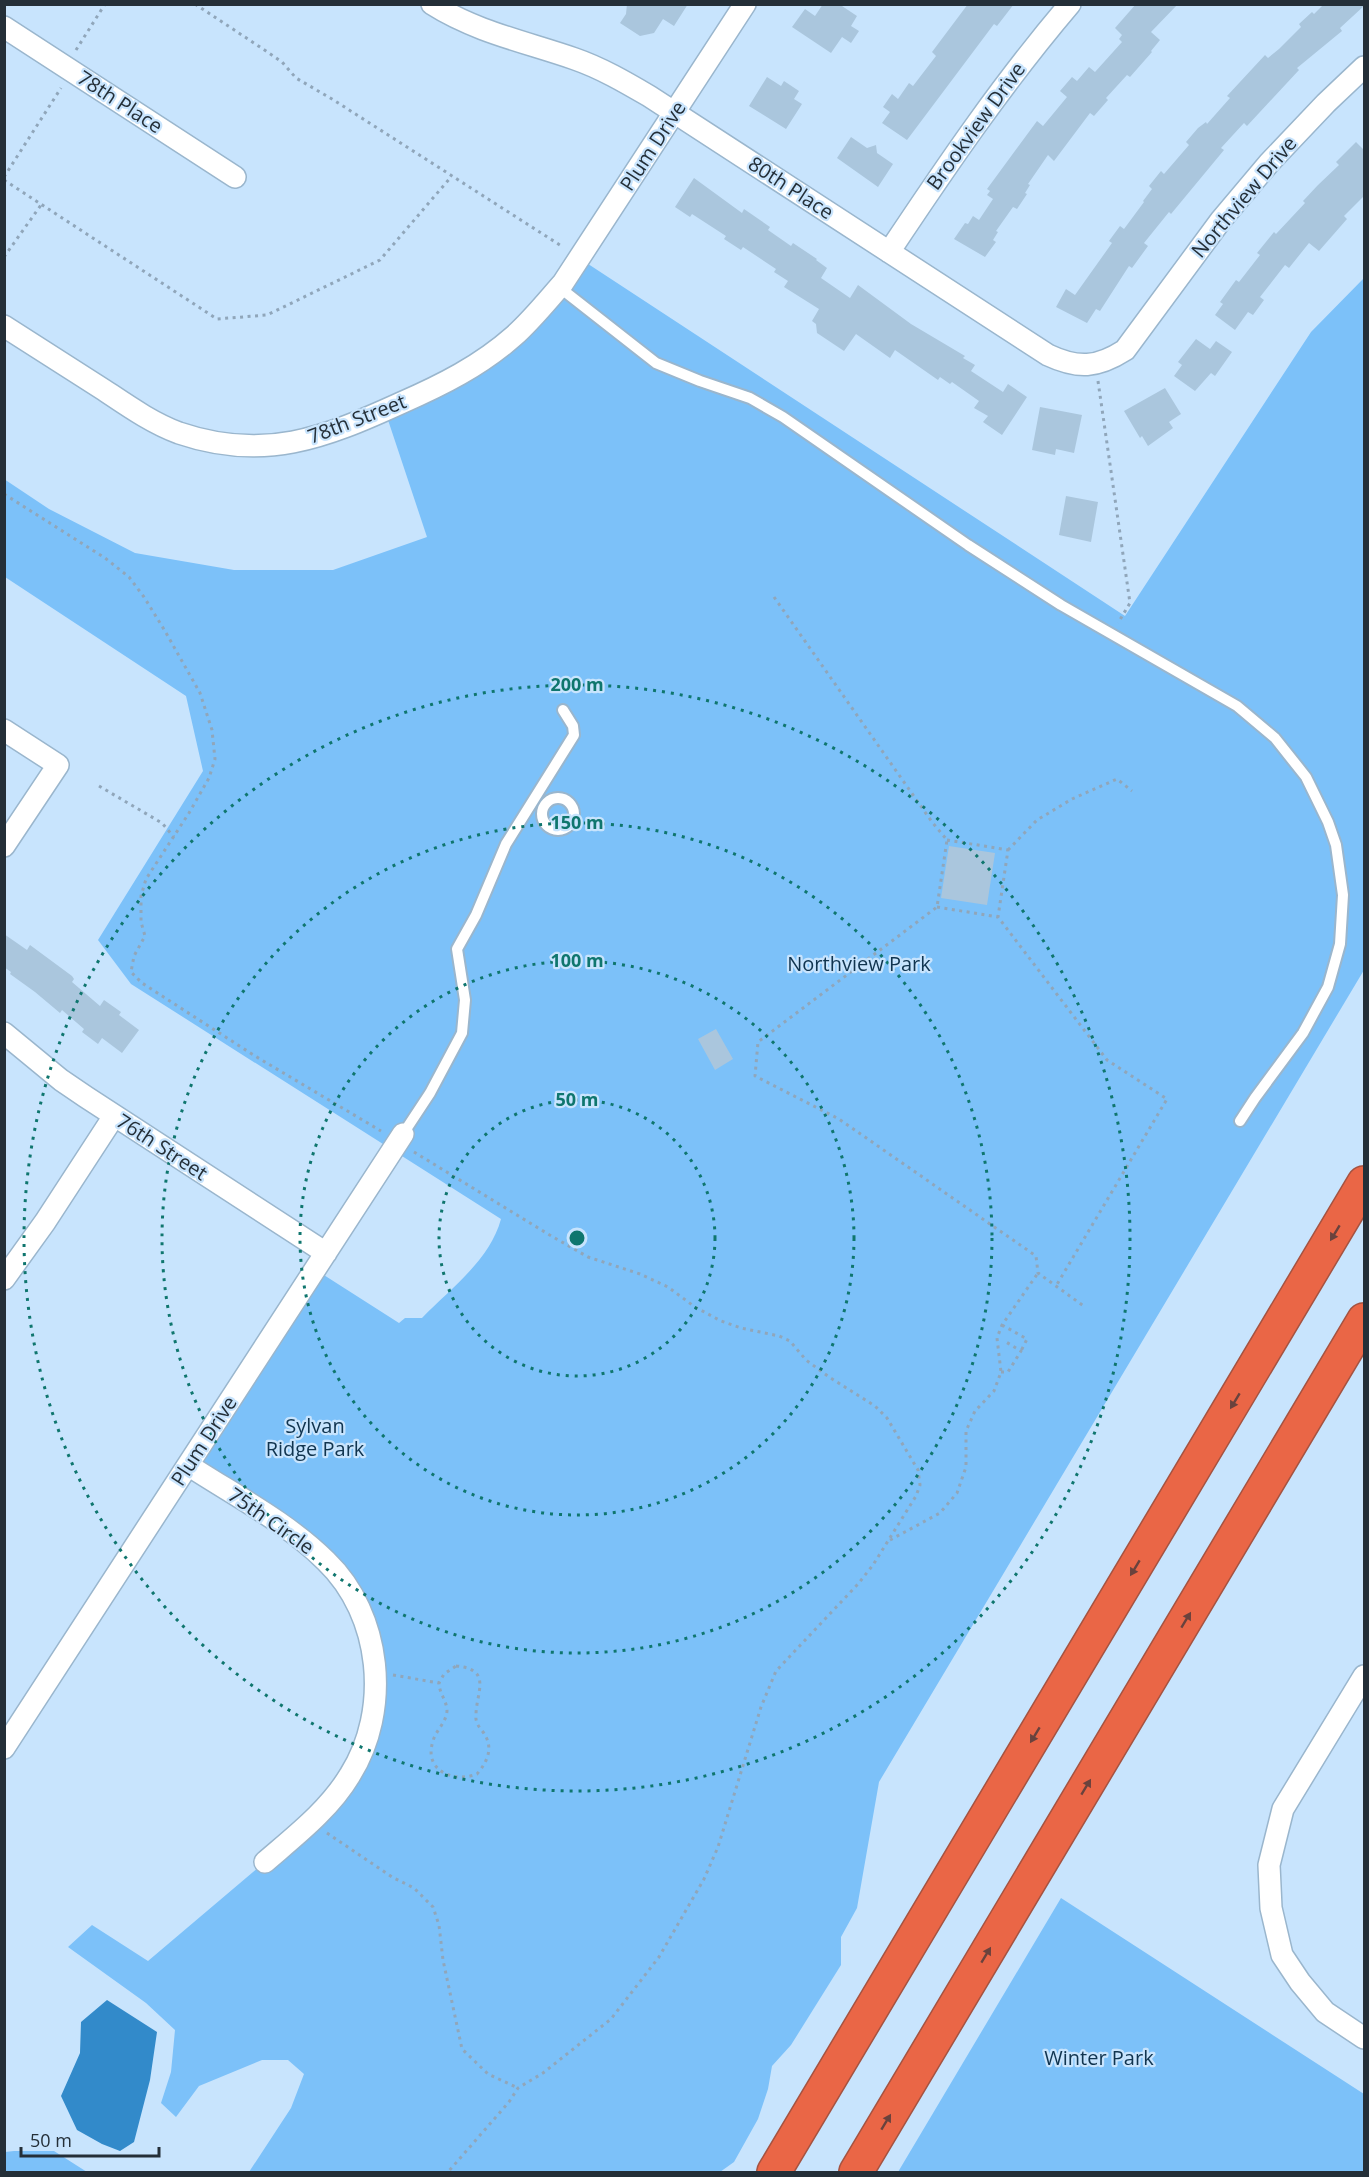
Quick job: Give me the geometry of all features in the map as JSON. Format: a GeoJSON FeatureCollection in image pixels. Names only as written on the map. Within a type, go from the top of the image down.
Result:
{"type":"FeatureCollection","features":[{"type":"Feature","properties":{"kind":"highway"},"geometry":{"type":"LineString","coordinates":[[774,2172],[1365,1183]]}},
{"type":"Feature","properties":{"kind":"highway"},"geometry":{"type":"LineString","coordinates":[[856,2172],[1365,1320]]}},
{"type":"Feature","properties":{"kind":"street","name":"Plum Drive"},"geometry":{"type":"LineString","coordinates":[[559,287],[745,4]]}},
{"type":"Feature","properties":{"kind":"street","name":"Brookview Drive"},"geometry":{"type":"LineString","coordinates":[[889,252],[987,107],[1070,4]]}},
{"type":"Feature","properties":{"kind":"street","name":"80th Place"},"geometry":{"type":"LineString","coordinates":[[437,6],[495,35],[576,60],[605,72],[675,113],[1048,356],[1072,364],[1095,364],[1111,359],[1125,350],[1136,337]]}},
{"type":"Feature","properties":{"kind":"street","name":"78th Place"},"geometry":{"type":"LineString","coordinates":[[4,27],[235,177]]}},
{"type":"Feature","properties":{"kind":"street","name":"Northview Drive"},"geometry":{"type":"LineString","coordinates":[[1136,337],[1175,280],[1269,163],[1326,103],[1365,67]]}},
{"type":"Feature","properties":{"kind":"street","name":"78th Street"},"geometry":{"type":"LineString","coordinates":[[4,326],[158,424],[180,433],[225,444],[261,446],[296,443],[341,430],[456,377],[486,358],[514,336],[540,311],[559,287]]}},
{"type":"Feature","properties":{"kind":"street"},"geometry":{"type":"LineString","coordinates":[[4,730],[58,765],[4,846]]}},
{"type":"Feature","properties":{"kind":"street","name":"76th Street"},"geometry":{"type":"LineString","coordinates":[[4,1033],[61,1080],[326,1253]]}},
{"type":"Feature","properties":{"kind":"street"},"geometry":{"type":"LineString","coordinates":[[4,1279],[45,1222],[114,1116]]}},
{"type":"Feature","properties":{"kind":"street","name":"Plum Drive"},"geometry":{"type":"LineString","coordinates":[[4,1748],[401,1138]]}},
{"type":"Feature","properties":{"kind":"street","name":"75th Circle"},"geometry":{"type":"LineString","coordinates":[[188,1465],[294,1534],[329,1563],[346,1585],[361,1612],[370,1638],[375,1675],[375,1698],[364,1748],[351,1775],[335,1797],[265,1862]]}},
{"type":"Feature","properties":{"kind":"street"},"geometry":{"type":"LineString","coordinates":[[1365,1676],[1283,1809],[1269,1865],[1270,1908],[1282,1954],[1300,1982],[1325,2012],[1365,2038]]}},
{"type":"Feature","properties":{"kind":"lane"},"geometry":{"type":"LineString","coordinates":[[559,287],[656,363],[750,398],[783,417],[968,545],[1061,604],[1237,706],[1275,738],[1306,777],[1328,822],[1336,845],[1343,895],[1340,944],[1328,987],[1303,1033],[1240,1121]]}},
{"type":"Feature","properties":{"kind":"lane"},"geometry":{"type":"LineString","coordinates":[[401,1138],[430,1093],[462,1033],[465,1000],[457,949],[476,915],[506,844],[540,802],[574,735],[573,726],[563,710]]}},
{"type":"Feature","properties":{"kind":"path"},"geometry":{"type":"LineString","coordinates":[[105,4],[4,179],[217,319],[267,315],[380,260],[451,177]]}},
{"type":"Feature","properties":{"kind":"path"},"geometry":{"type":"LineString","coordinates":[[195,4],[282,62],[296,78],[579,258]]}},
{"type":"Feature","properties":{"kind":"path"},"geometry":{"type":"LineString","coordinates":[[4,257],[41,205]]}},
{"type":"Feature","properties":{"kind":"path"},"geometry":{"type":"LineString","coordinates":[[1095,364],[1130,603],[1112,634]]}},
{"type":"Feature","properties":{"kind":"path"},"geometry":{"type":"LineString","coordinates":[[4,494],[105,558],[129,578],[165,631],[200,693],[212,730],[215,759],[209,778],[146,879],[141,896],[141,922],[145,936],[134,956],[131,972],[142,983],[255,1056],[401,1138],[446,1173],[588,1257],[640,1274],[668,1287],[695,1307],[721,1321],[790,1341],[806,1360],[875,1406],[887,1418],[918,1470],[920,1485],[916,1496],[890,1540],[858,1584],[776,1671],[761,1707],[718,1847],[704,1879],[659,1957],[611,2019],[543,2073],[518,2088],[509,2102],[448,2172]]}},
{"type":"Feature","properties":{"kind":"path"},"geometry":{"type":"LineString","coordinates":[[774,597],[947,840],[1008,850]]}},
{"type":"Feature","properties":{"kind":"path"},"geometry":{"type":"LineString","coordinates":[[998,917],[1008,850],[1037,820],[1072,799],[1117,779],[1132,791]]}},
{"type":"Feature","properties":{"kind":"path"},"geometry":{"type":"LineString","coordinates":[[99,786],[162,823],[174,837]]}},
{"type":"Feature","properties":{"kind":"path"},"geometry":{"type":"LineString","coordinates":[[890,1540],[940,1513],[957,1492],[966,1467],[966,1431],[975,1411],[994,1391],[1001,1372],[997,1338],[1002,1325],[1038,1273],[1036,1256],[839,1119],[755,1076],[758,1042],[937,907],[947,840]]}},
{"type":"Feature","properties":{"kind":"path"},"geometry":{"type":"LineString","coordinates":[[937,907],[998,917],[1107,1060],[1167,1099],[1056,1286]]}},
{"type":"Feature","properties":{"kind":"path"},"geometry":{"type":"LineString","coordinates":[[1038,1273],[1085,1307]]}},
{"type":"Feature","properties":{"kind":"path"},"geometry":{"type":"LineString","coordinates":[[1001,1372],[1008,1372],[1027,1340],[1002,1325]]}},
{"type":"Feature","properties":{"kind":"path"},"geometry":{"type":"LineString","coordinates":[[1006,1342],[1021,1351]]}},
{"type":"Feature","properties":{"kind":"path"},"geometry":{"type":"LineString","coordinates":[[456,1666],[470,1669],[479,1678],[481,1689],[476,1715],[478,1726],[487,1740],[488,1755],[487,1762],[477,1774],[470,1777],[450,1777],[434,1763],[432,1741],[447,1711],[439,1683],[444,1674],[456,1666]]}},
{"type":"Feature","properties":{"kind":"path"},"geometry":{"type":"LineString","coordinates":[[375,1675],[393,1674],[439,1683]]}},
{"type":"Feature","properties":{"kind":"path"},"geometry":{"type":"LineString","coordinates":[[316,1817],[328,1834],[392,1877],[414,1888],[433,1906],[439,1925],[443,1960],[462,2049],[488,2074],[518,2088]]}},
{"type":"Feature","properties":{"kind":"green space","name":"Northview Park"},"geometry":{"type":"Polygon","coordinates":[[[579,258],[1125,616],[1311,332],[1364,278],[1364,970],[879,1782],[857,1908],[841,1937],[841,1965],[791,2045],[772,2066],[768,2089],[758,2119],[734,2162],[720,2172],[249,2172],[291,2108],[304,2074],[288,2060],[262,2060],[199,2086],[176,2117],[161,2103],[171,2072],[175,2030],[146,2003],[68,1947],[92,1925],[148,1961],[265,1862],[335,1798],[375,1698],[346,1585],[188,1465],[316,1270],[399,1323],[405,1318],[422,1318],[479,1260],[496,1234],[501,1219],[131,984],[98,940],[203,771],[186,696],[5,577],[4,479],[49,509],[135,553],[234,570],[333,570],[427,537],[385,411],[486,358],[579,258]]]}},
{"type":"Feature","properties":{"kind":"green space","name":"Winter Park"},"geometry":{"type":"Polygon","coordinates":[[[1061,1898],[1364,2094],[1364,2172],[898,2172],[1061,1898]]]}},
{"type":"Feature","properties":{"kind":"green space"},"geometry":{"type":"Polygon","coordinates":[[[54,2151],[87,2172],[5,2172],[5,2152],[54,2151]]]}},
{"type":"Feature","properties":{"kind":"shaded area"},"geometry":{"type":"Polygon","coordinates":[[[107,2000],[157,2032],[150,2080],[134,2142],[120,2151],[77,2130],[61,2096],[80,2053],[81,2022],[107,2000]]]}},
{"type":"Feature","properties":{"kind":"building"},"geometry":{"type":"Polygon","coordinates":[[[627,4],[688,4],[674,26],[663,19],[654,33],[640,36],[620,23],[626,14],[627,4]]]}},
{"type":"Feature","properties":{"kind":"building"},"geometry":{"type":"Polygon","coordinates":[[[823,4],[839,4],[857,16],[851,26],[859,31],[851,43],[842,37],[831,53],[792,27],[805,9],[815,16],[823,4]]]}},
{"type":"Feature","properties":{"kind":"building"},"geometry":{"type":"Polygon","coordinates":[[[968,4],[1014,4],[997,26],[994,24],[907,140],[882,123],[890,112],[883,107],[892,94],[898,99],[909,83],[913,86],[936,56],[932,52],[968,4]]]}},
{"type":"Feature","properties":{"kind":"building"},"geometry":{"type":"Polygon","coordinates":[[[1136,4],[1178,4],[1151,32],[1160,40],[1152,52],[1130,77],[1127,75],[1106,98],[1108,100],[1094,116],[1090,113],[1054,161],[1048,155],[1028,184],[1030,185],[1025,193],[1027,194],[1017,209],[1013,207],[996,231],[998,232],[993,240],[996,242],[985,257],[954,239],[973,216],[979,220],[993,199],[987,195],[990,191],[987,189],[1037,121],[1043,126],[1067,97],[1060,91],[1072,77],[1077,81],[1089,67],[1095,72],[1122,42],[1119,39],[1122,35],[1115,28],[1136,4]]]}},
{"type":"Feature","properties":{"kind":"building"},"geometry":{"type":"Polygon","coordinates":[[[1324,4],[1365,5],[1340,28],[1342,31],[1297,68],[1299,70],[1247,126],[1244,123],[1221,148],[1224,150],[1144,243],[1148,246],[1132,268],[1129,266],[1100,311],[1096,309],[1087,323],[1056,307],[1066,289],[1075,295],[1112,243],[1109,241],[1120,226],[1124,229],[1144,202],[1152,189],[1149,186],[1161,171],[1164,174],[1189,145],[1186,142],[1198,128],[1206,122],[1207,124],[1230,98],[1227,96],[1265,55],[1268,58],[1279,49],[1301,27],[1299,24],[1324,4]]]}},
{"type":"Feature","properties":{"kind":"building"},"geometry":{"type":"Polygon","coordinates":[[[767,77],[781,86],[784,81],[799,91],[794,99],[802,104],[786,129],[749,106],[767,77]]]}},
{"type":"Feature","properties":{"kind":"building"},"geometry":{"type":"Polygon","coordinates":[[[851,137],[867,148],[876,145],[877,153],[893,164],[878,187],[837,158],[851,137]]]}},
{"type":"Feature","properties":{"kind":"building"},"geometry":{"type":"Polygon","coordinates":[[[1356,142],[1365,151],[1365,195],[1344,216],[1347,219],[1319,251],[1309,243],[1289,268],[1285,265],[1260,297],[1264,300],[1253,315],[1248,312],[1235,330],[1215,315],[1223,304],[1220,302],[1236,280],[1239,282],[1260,255],[1257,253],[1274,232],[1276,234],[1305,203],[1303,201],[1339,165],[1336,162],[1356,142]]]}},
{"type":"Feature","properties":{"kind":"building"},"geometry":{"type":"Polygon","coordinates":[[[694,178],[742,213],[744,209],[770,227],[768,230],[791,246],[793,243],[817,259],[827,268],[821,278],[850,298],[858,285],[911,324],[965,356],[963,358],[975,365],[971,371],[1003,392],[1008,384],[1027,397],[1002,435],[983,422],[988,416],[974,408],[979,401],[952,382],[950,384],[940,377],[938,380],[895,350],[890,358],[856,334],[844,351],[817,333],[816,324],[812,321],[819,309],[784,287],[788,281],[774,272],[776,269],[743,247],[741,250],[724,239],[726,236],[692,214],[690,217],[675,207],[694,178]]]}},
{"type":"Feature","properties":{"kind":"building"},"geometry":{"type":"Polygon","coordinates":[[[1196,339],[1210,349],[1216,341],[1232,352],[1215,376],[1211,373],[1195,391],[1174,376],[1182,365],[1178,362],[1196,339]]]}},
{"type":"Feature","properties":{"kind":"building"},"geometry":{"type":"Polygon","coordinates":[[[1165,388],[1181,414],[1169,422],[1173,428],[1148,446],[1142,436],[1140,438],[1124,411],[1165,388]]]}},
{"type":"Feature","properties":{"kind":"building"},"geometry":{"type":"Polygon","coordinates":[[[1040,407],[1082,415],[1074,453],[1056,449],[1055,455],[1032,450],[1040,407]]]}},
{"type":"Feature","properties":{"kind":"building"},"geometry":{"type":"Polygon","coordinates":[[[1066,496],[1098,502],[1091,542],[1059,535],[1066,496]]]}},
{"type":"Feature","properties":{"kind":"building"},"geometry":{"type":"Polygon","coordinates":[[[949,846],[995,853],[987,905],[941,898],[949,846]]]}},
{"type":"Feature","properties":{"kind":"building"},"geometry":{"type":"Polygon","coordinates":[[[4,934],[27,950],[30,945],[72,976],[74,979],[72,982],[100,1006],[104,1000],[121,1012],[119,1015],[139,1030],[122,1053],[102,1038],[98,1044],[82,1032],[84,1029],[62,1010],[60,1013],[10,974],[11,972],[4,967],[4,934]]]}},
{"type":"Feature","properties":{"kind":"building"},"geometry":{"type":"Polygon","coordinates":[[[716,1029],[733,1059],[715,1070],[698,1039],[716,1029]]]}},
{"type":"Feature","properties":{"kind":"park label","name":"Sylvan Ridge Park"},"geometry":{"type":"Point","coordinates":[315,1438]}}]}
